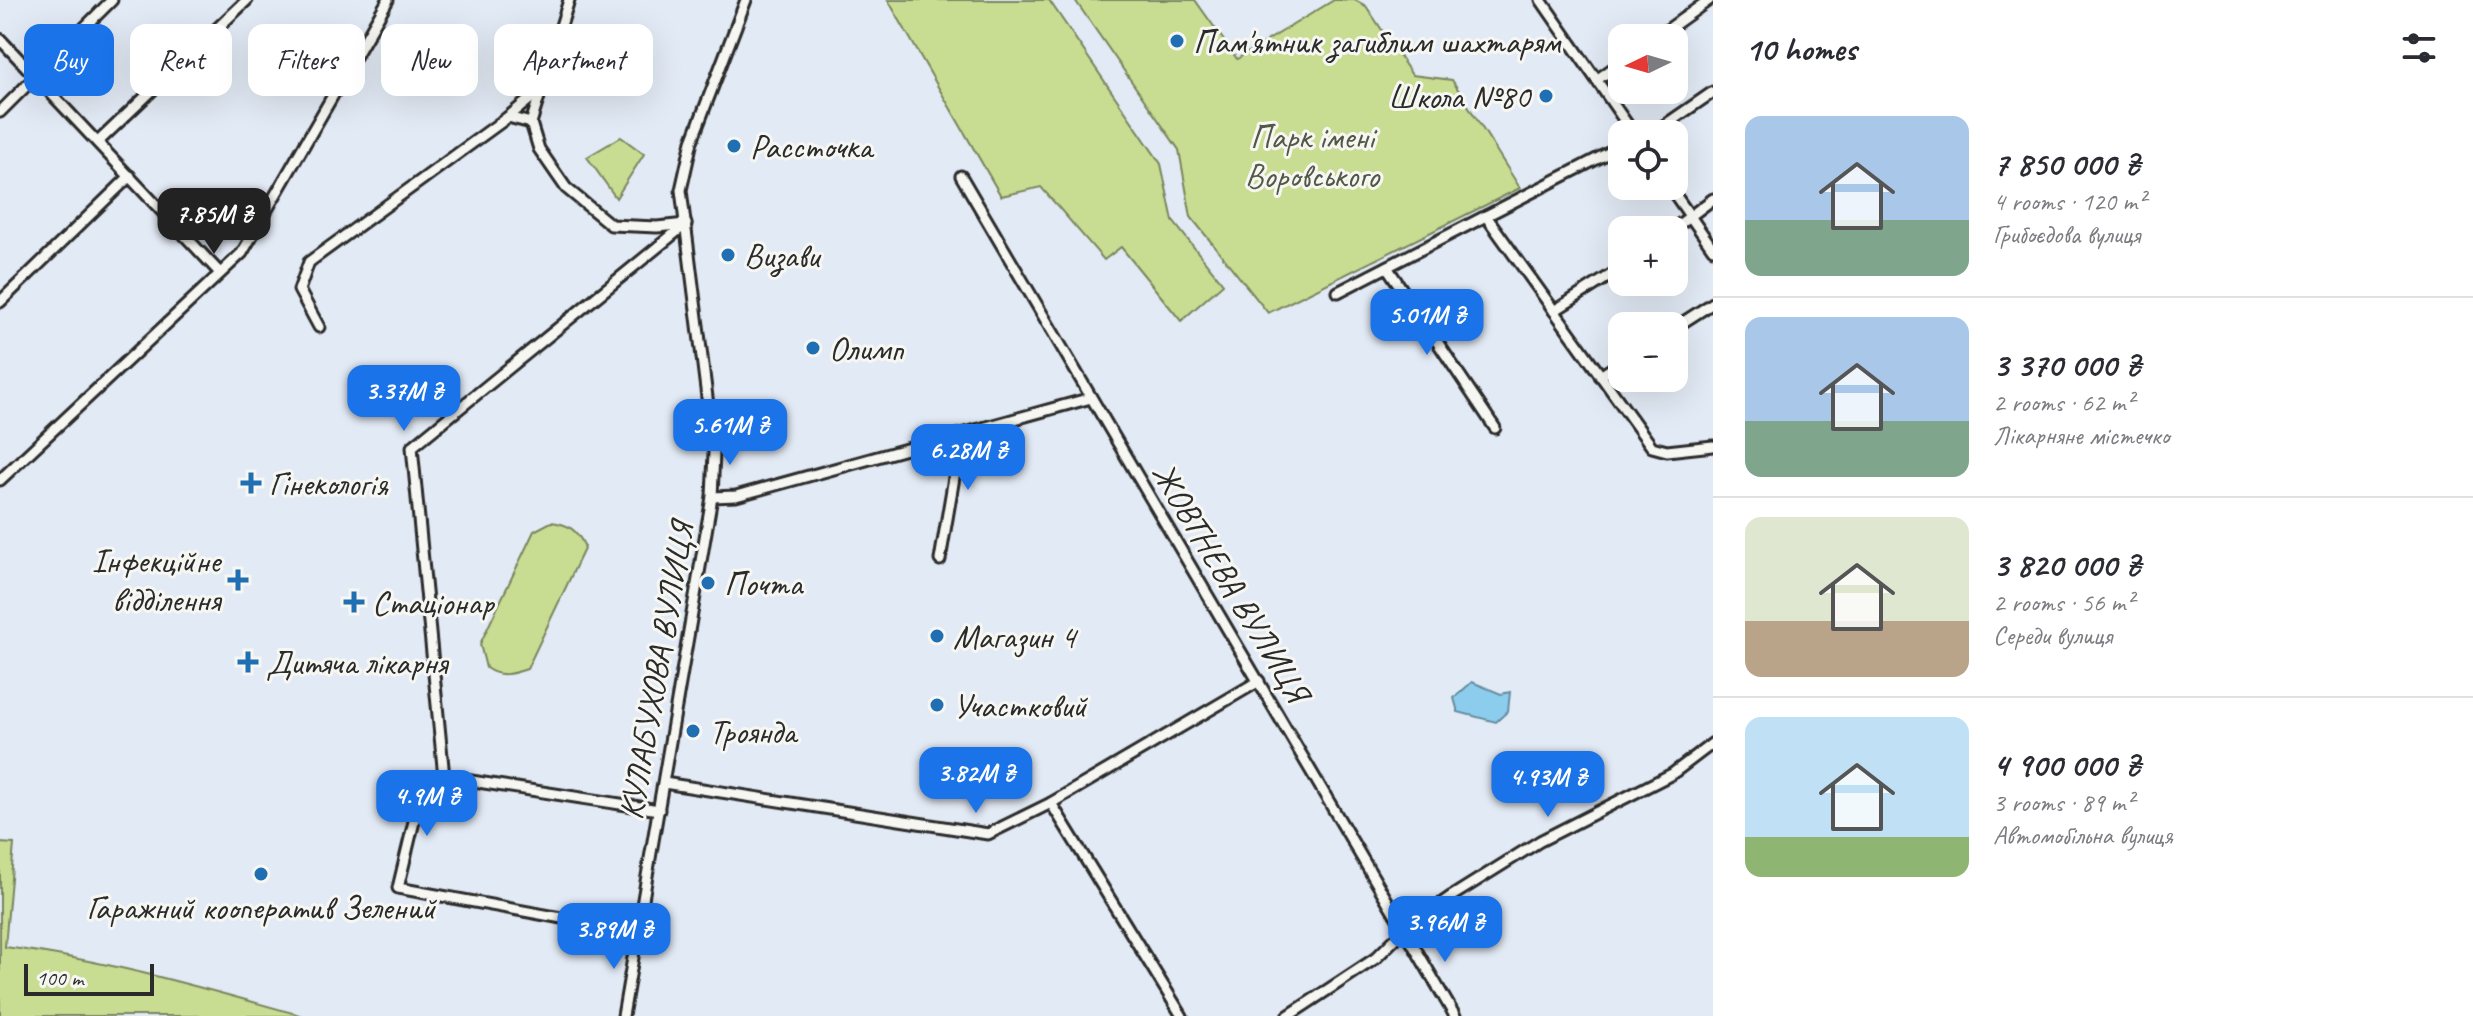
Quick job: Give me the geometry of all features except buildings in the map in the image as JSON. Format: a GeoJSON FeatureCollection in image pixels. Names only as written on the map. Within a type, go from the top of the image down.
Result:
{"type":"FeatureCollection","features":[{"type":"Feature","properties":{"kind":"street"},"geometry":{"type":"LineString","coordinates":[[88,24],[112,0]]}},
{"type":"Feature","properties":{"kind":"street"},"geometry":{"type":"LineString","coordinates":[[98,142],[247,0]]}},
{"type":"Feature","properties":{"kind":"street"},"geometry":{"type":"LineString","coordinates":[[0,480],[242,253],[388,0]]}},
{"type":"Feature","properties":{"kind":"street"},"geometry":{"type":"LineString","coordinates":[[562,24],[569,0]]}},
{"type":"Feature","properties":{"kind":"street","name":"КУЛАБУХОВА ВУЛИЦЯ"},"geometry":{"type":"LineString","coordinates":[[623,1016],[712,497],[714,453],[681,190],[692,141],[746,0]]}},
{"type":"Feature","properties":{"kind":"street"},"geometry":{"type":"LineString","coordinates":[[1541,0],[1625,120]]}},
{"type":"Feature","properties":{"kind":"street"},"geometry":{"type":"LineString","coordinates":[[1676,24],[1709,0]]}},
{"type":"Feature","properties":{"kind":"street"},"geometry":{"type":"LineString","coordinates":[[0,39],[24,65]]}},
{"type":"Feature","properties":{"kind":"street"},"geometry":{"type":"LineString","coordinates":[[1598,79],[1608,72]]}},
{"type":"Feature","properties":{"kind":"street"},"geometry":{"type":"LineString","coordinates":[[0,112],[24,88]]}},
{"type":"Feature","properties":{"kind":"street"},"geometry":{"type":"LineString","coordinates":[[1672,120],[1713,92]]}},
{"type":"Feature","properties":{"kind":"street"},"geometry":{"type":"LineString","coordinates":[[53,96],[220,273]]}},
{"type":"Feature","properties":{"kind":"street"},"geometry":{"type":"LineString","coordinates":[[319,327],[299,290],[309,262],[534,96]]}},
{"type":"Feature","properties":{"kind":"street"},"geometry":{"type":"LineString","coordinates":[[539,96],[531,123],[539,149],[566,188],[611,225],[657,227],[686,224]]}},
{"type":"Feature","properties":{"kind":"street"},"geometry":{"type":"LineString","coordinates":[[508,117],[531,123]]}},
{"type":"Feature","properties":{"kind":"street"},"geometry":{"type":"LineString","coordinates":[[1338,292],[1608,153]]}},
{"type":"Feature","properties":{"kind":"street"},"geometry":{"type":"LineString","coordinates":[[0,302],[130,176]]}},
{"type":"Feature","properties":{"kind":"street","name":"ЖОВТНЕВА ВУЛИЦЯ"},"geometry":{"type":"LineString","coordinates":[[961,176],[1455,1016]]}},
{"type":"Feature","properties":{"kind":"street"},"geometry":{"type":"LineString","coordinates":[[1690,216],[1713,199]]}},
{"type":"Feature","properties":{"kind":"street"},"geometry":{"type":"LineString","coordinates":[[1679,200],[1713,249]]}},
{"type":"Feature","properties":{"kind":"street"},"geometry":{"type":"LineString","coordinates":[[1486,216],[1600,376],[1659,451],[1713,446]]}},
{"type":"Feature","properties":{"kind":"street"},"geometry":{"type":"LineString","coordinates":[[444,777],[412,447],[686,224]]}},
{"type":"Feature","properties":{"kind":"street"},"geometry":{"type":"LineString","coordinates":[[1387,267],[1495,428]]}},
{"type":"Feature","properties":{"kind":"street"},"geometry":{"type":"LineString","coordinates":[[1554,311],[1608,277]]}},
{"type":"Feature","properties":{"kind":"street"},"geometry":{"type":"LineString","coordinates":[[1688,319],[1713,303]]}},
{"type":"Feature","properties":{"kind":"street"},"geometry":{"type":"LineString","coordinates":[[1600,376],[1608,371]]}},
{"type":"Feature","properties":{"kind":"street"},"geometry":{"type":"LineString","coordinates":[[712,497],[736,496],[1091,398]]}},
{"type":"Feature","properties":{"kind":"street"},"geometry":{"type":"LineString","coordinates":[[940,560],[958,454],[944,437]]}},
{"type":"Feature","properties":{"kind":"street"},"geometry":{"type":"LineString","coordinates":[[664,783],[988,834],[1051,803],[1259,681]]}},
{"type":"Feature","properties":{"kind":"street"},"geometry":{"type":"LineString","coordinates":[[1288,1016],[1376,958],[1406,928],[1540,841],[1672,774],[1713,743]]}},
{"type":"Feature","properties":{"kind":"street"},"geometry":{"type":"LineString","coordinates":[[638,932],[398,888],[422,788],[439,776],[659,810]]}},
{"type":"Feature","properties":{"kind":"street"},"geometry":{"type":"LineString","coordinates":[[1051,803],[1182,1016]]}},
{"type":"Feature","properties":{"kind":"green space"},"geometry":{"type":"Polygon","coordinates":[[[888,0],[1049,0],[1161,164],[1173,221],[1223,284],[1181,321],[1121,247],[1104,260],[1041,187],[1001,196],[888,0]]]}},
{"type":"Feature","properties":{"kind":"green space","name":"Парк імені Воровського"},"geometry":{"type":"Polygon","coordinates":[[[1075,0],[1195,0],[1237,59],[1334,0],[1355,0],[1366,6],[1412,75],[1452,80],[1520,188],[1268,313],[1191,217],[1179,150],[1075,0]]]}},
{"type":"Feature","properties":{"kind":"green space"},"geometry":{"type":"Polygon","coordinates":[[[621,137],[644,154],[616,198],[587,157],[621,137]]]}},
{"type":"Feature","properties":{"kind":"green space"},"geometry":{"type":"Polygon","coordinates":[[[551,522],[572,529],[585,547],[527,669],[511,674],[496,673],[486,668],[480,644],[534,531],[551,522]]]}},
{"type":"Feature","properties":{"kind":"green space"},"geometry":{"type":"Polygon","coordinates":[[[0,843],[14,844],[5,947],[118,967],[303,1016],[0,1016],[0,843]]]}},
{"type":"Feature","properties":{"kind":"water"},"geometry":{"type":"Polygon","coordinates":[[[1472,682],[1501,694],[1510,692],[1508,711],[1496,722],[1458,712],[1454,698],[1472,682]]]}},
{"type":"Feature","properties":{"kind":"place","name":"Пам'ятник загиблим шахтарям"},"geometry":{"type":"Point","coordinates":[1177,41]}},
{"type":"Feature","properties":{"kind":"place","name":"Школа №80"},"geometry":{"type":"Point","coordinates":[1546,96]}},
{"type":"Feature","properties":{"kind":"place","name":"Рассточка"},"geometry":{"type":"Point","coordinates":[734,146]}},
{"type":"Feature","properties":{"kind":"place","name":"Визави"},"geometry":{"type":"Point","coordinates":[728,255]}},
{"type":"Feature","properties":{"kind":"place","name":"Олимп"},"geometry":{"type":"Point","coordinates":[813,348]}},
{"type":"Feature","properties":{"kind":"place","name":"Гінекологія"},"geometry":{"type":"Point","coordinates":[251,483]}},
{"type":"Feature","properties":{"kind":"place","name":"Інфекційне відділення"},"geometry":{"type":"Point","coordinates":[238,580]}},
{"type":"Feature","properties":{"kind":"place","name":"Почта"},"geometry":{"type":"Point","coordinates":[708,583]}},
{"type":"Feature","properties":{"kind":"place","name":"Стаціонар"},"geometry":{"type":"Point","coordinates":[354,602]}},
{"type":"Feature","properties":{"kind":"place","name":"Магазин 4"},"geometry":{"type":"Point","coordinates":[937,636]}},
{"type":"Feature","properties":{"kind":"place","name":"Дитяча лікарня"},"geometry":{"type":"Point","coordinates":[248,662]}},
{"type":"Feature","properties":{"kind":"place","name":"Участковий"},"geometry":{"type":"Point","coordinates":[937,705]}},
{"type":"Feature","properties":{"kind":"place","name":"Троянда"},"geometry":{"type":"Point","coordinates":[693,731]}},
{"type":"Feature","properties":{"kind":"place","name":"Гаражний кооператив Зелений"},"geometry":{"type":"Point","coordinates":[261,874]}}]}
